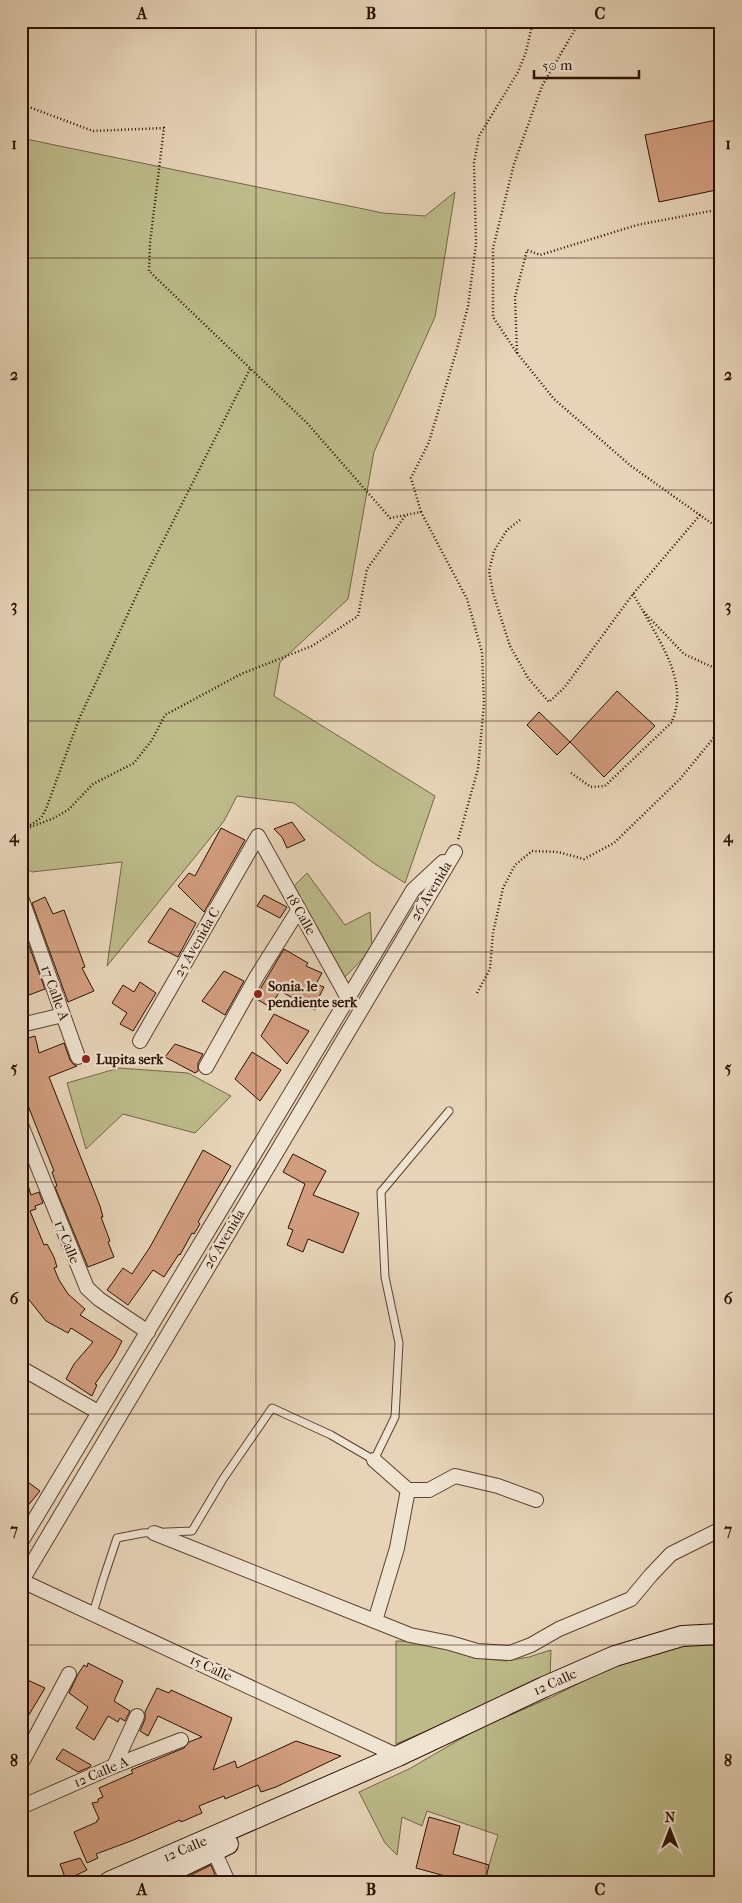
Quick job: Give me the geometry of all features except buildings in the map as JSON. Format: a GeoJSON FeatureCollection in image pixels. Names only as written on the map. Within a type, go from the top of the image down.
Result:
{"type":"FeatureCollection","features":[{"type":"Feature","properties":{"kind":"main road","name":"12 Calle"},"geometry":{"type":"LineString","coordinates":[[109,1882],[398,1756],[614,1656],[682,1636],[721,1634]]}},
{"type":"Feature","properties":{"kind":"main road","name":"12 Calle"},"geometry":{"type":"LineString","coordinates":[[149,1882],[378,1773],[398,1756]]}},
{"type":"Feature","properties":{"kind":"street","name":"18 Calle"},"geometry":{"type":"LineString","coordinates":[[254,843],[258,836],[348,998]]}},
{"type":"Feature","properties":{"kind":"street","name":"25 Avenida C"},"geometry":{"type":"LineString","coordinates":[[140,1041],[254,843]]}},
{"type":"Feature","properties":{"kind":"street","name":"26 Avenida"},"geometry":{"type":"LineString","coordinates":[[21,1542],[413,890],[455,852]]}},
{"type":"Feature","properties":{"kind":"street","name":"26 Avenida"},"geometry":{"type":"LineString","coordinates":[[22,1581],[455,852]]}},
{"type":"Feature","properties":{"kind":"street","name":"17 Calle A"},"geometry":{"type":"LineString","coordinates":[[22,900],[78,1057]]}},
{"type":"Feature","properties":{"kind":"street"},"geometry":{"type":"LineString","coordinates":[[206,1067],[257,976],[299,909]]}},
{"type":"Feature","properties":{"kind":"street"},"geometry":{"type":"LineString","coordinates":[[21,1025],[63,1015]]}},
{"type":"Feature","properties":{"kind":"street","name":"17 Calle"},"geometry":{"type":"LineString","coordinates":[[21,1125],[87,1288],[99,1299],[148,1332]]}},
{"type":"Feature","properties":{"kind":"street"},"geometry":{"type":"LineString","coordinates":[[22,1370],[98,1412]]}},
{"type":"Feature","properties":{"kind":"street"},"geometry":{"type":"LineString","coordinates":[[374,1460],[408,1490],[429,1490],[455,1476],[498,1486],[536,1500]]}},
{"type":"Feature","properties":{"kind":"street"},"geometry":{"type":"LineString","coordinates":[[375,1621],[397,1548],[408,1490]]}},
{"type":"Feature","properties":{"kind":"street"},"geometry":{"type":"LineString","coordinates":[[154,1533],[410,1635],[450,1643],[476,1651],[510,1653],[531,1645],[559,1629],[631,1599],[651,1574],[671,1554],[721,1529]]}},
{"type":"Feature","properties":{"kind":"street","name":"15 Calle"},"geometry":{"type":"LineString","coordinates":[[22,1581],[398,1756]]}},
{"type":"Feature","properties":{"kind":"street"},"geometry":{"type":"LineString","coordinates":[[21,1764],[69,1674]]}},
{"type":"Feature","properties":{"kind":"street"},"geometry":{"type":"LineString","coordinates":[[114,1766],[137,1716]]}},
{"type":"Feature","properties":{"kind":"street","name":"12 Calle A"},"geometry":{"type":"LineString","coordinates":[[21,1807],[114,1766],[181,1740]]}},
{"type":"Feature","properties":{"kind":"street"},"geometry":{"type":"LineString","coordinates":[[214,1851],[228,1882]]}},
{"type":"Feature","properties":{"kind":"lane"},"geometry":{"type":"LineString","coordinates":[[93,1613],[102,1580],[118,1538],[154,1533],[192,1531],[223,1479],[272,1408],[331,1435],[374,1460],[395,1417],[399,1343],[385,1277],[381,1192],[449,1111]]}},
{"type":"Feature","properties":{"kind":"path"},"geometry":{"type":"LineString","coordinates":[[455,852],[478,769],[484,704],[482,652],[467,599],[421,512],[411,478],[429,442],[468,306],[476,244],[474,163],[480,136],[518,72],[526,52],[533,21]]}},
{"type":"Feature","properties":{"kind":"path"},"geometry":{"type":"LineString","coordinates":[[580,21],[542,86],[514,164],[494,248],[494,317],[516,353],[561,405],[631,466],[721,530]]}},
{"type":"Feature","properties":{"kind":"path"},"geometry":{"type":"LineString","coordinates":[[21,104],[93,131],[164,128],[150,243],[149,271],[307,424],[390,518],[421,512]]}},
{"type":"Feature","properties":{"kind":"path"},"geometry":{"type":"LineString","coordinates":[[516,353],[514,297],[526,250],[540,255],[637,225],[721,209]]}},
{"type":"Feature","properties":{"kind":"path"},"geometry":{"type":"LineString","coordinates":[[23,829],[41,818],[46,809],[80,719],[104,665],[146,576],[250,369]]}},
{"type":"Feature","properties":{"kind":"path"},"geometry":{"type":"LineString","coordinates":[[23,829],[52,819],[68,810],[93,784],[134,763],[152,740],[164,715],[242,674],[312,646],[358,616],[367,569],[405,515]]}},
{"type":"Feature","properties":{"kind":"path"},"geometry":{"type":"LineString","coordinates":[[520,520],[507,530],[494,551],[489,571],[510,646],[528,678],[549,702],[564,688],[633,594],[700,515]]}},
{"type":"Feature","properties":{"kind":"path"},"geometry":{"type":"LineString","coordinates":[[571,773],[590,787],[605,786],[671,724],[677,712],[678,698],[671,663],[633,594]]}},
{"type":"Feature","properties":{"kind":"path"},"geometry":{"type":"LineString","coordinates":[[643,610],[684,654],[721,671]]}},
{"type":"Feature","properties":{"kind":"path"},"geometry":{"type":"LineString","coordinates":[[477,993],[490,969],[493,933],[503,888],[515,865],[532,851],[558,852],[584,860],[614,843],[680,779],[721,729]]}},
{"type":"Feature","properties":{"kind":"shaded area"},"geometry":{"type":"Polygon","coordinates":[[[21,138],[383,213],[425,216],[455,192],[435,317],[374,452],[348,599],[280,662],[274,696],[435,796],[405,883],[375,864],[294,803],[237,796],[224,821],[107,966],[122,862],[32,872],[21,866],[21,138]]]}},
{"type":"Feature","properties":{"kind":"shaded area"},"geometry":{"type":"Polygon","coordinates":[[[307,873],[345,925],[370,912],[372,949],[345,977],[293,887],[307,873]]]}},
{"type":"Feature","properties":{"kind":"shaded area"},"geometry":{"type":"Polygon","coordinates":[[[119,1068],[188,1073],[231,1096],[195,1133],[123,1114],[86,1149],[67,1083],[119,1068]]]}},
{"type":"Feature","properties":{"kind":"shaded area"},"geometry":{"type":"Polygon","coordinates":[[[721,1640],[721,1882],[484,1882],[498,1835],[427,1811],[422,1826],[402,1817],[397,1855],[385,1843],[359,1792],[409,1769],[476,1730],[552,1697],[627,1659],[721,1640]]]}},
{"type":"Feature","properties":{"kind":"shaded area"},"geometry":{"type":"Polygon","coordinates":[[[396,1641],[434,1642],[486,1659],[506,1661],[529,1657],[551,1650],[550,1678],[396,1744],[396,1641]]]}},
{"type":"Feature","properties":{"kind":"place","name":"Sonia. le pendiente serk"},"geometry":{"type":"Point","coordinates":[258,994]}},
{"type":"Feature","properties":{"kind":"place","name":"Lupita serk"},"geometry":{"type":"Point","coordinates":[86,1059]}}]}
